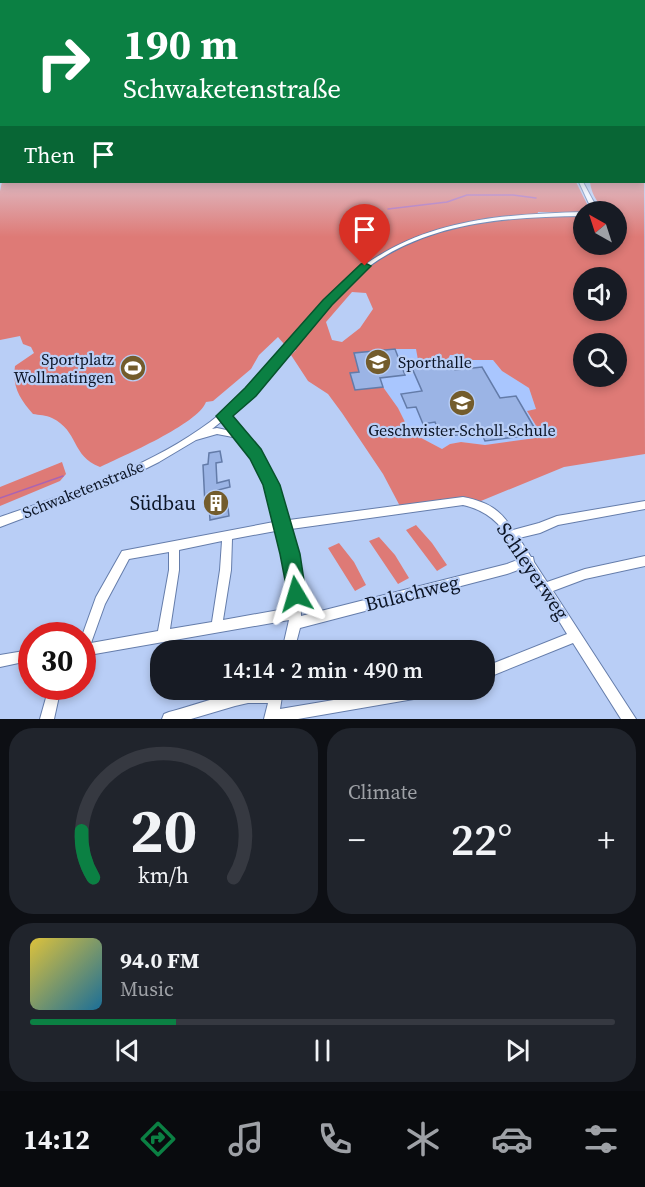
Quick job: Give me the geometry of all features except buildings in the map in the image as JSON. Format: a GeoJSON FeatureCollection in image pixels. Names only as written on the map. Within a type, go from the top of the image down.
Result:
{"type":"FeatureCollection","features":[{"type":"Feature","properties":{"kind":"street"},"geometry":{"type":"LineString","coordinates":[[582,183],[591,201]]}},
{"type":"Feature","properties":{"kind":"street","name":"Schwaketenstraße"},"geometry":{"type":"LineString","coordinates":[[0,522],[116,480],[188,441],[224,416],[251,392],[349,280],[387,252],[419,236],[461,223],[517,215],[573,214]]}},
{"type":"Feature","properties":{"kind":"street"},"geometry":{"type":"LineString","coordinates":[[224,416],[263,465],[272,485],[284,527],[294,577],[295,618],[290,640]]}},
{"type":"Feature","properties":{"kind":"street"},"geometry":{"type":"LineString","coordinates":[[213,423],[239,436]]}},
{"type":"Feature","properties":{"kind":"street"},"geometry":{"type":"LineString","coordinates":[[188,441],[217,431],[239,436]]}},
{"type":"Feature","properties":{"kind":"street","name":"Schleyerweg"},"geometry":{"type":"LineString","coordinates":[[93,622],[100,601],[126,555],[265,528],[463,501],[476,503],[490,510],[512,535],[629,719]]}},
{"type":"Feature","properties":{"kind":"street"},"geometry":{"type":"LineString","coordinates":[[512,535],[557,521],[645,505]]}},
{"type":"Feature","properties":{"kind":"street"},"geometry":{"type":"LineString","coordinates":[[217,625],[228,558],[227,536]]}},
{"type":"Feature","properties":{"kind":"street"},"geometry":{"type":"LineString","coordinates":[[163,635],[174,570],[174,546]]}},
{"type":"Feature","properties":{"kind":"street","name":"Bulachweg"},"geometry":{"type":"LineString","coordinates":[[96,648],[217,625],[295,618],[507,570],[529,561]]}},
{"type":"Feature","properties":{"kind":"street"},"geometry":{"type":"LineString","coordinates":[[546,588],[585,574],[645,561]]}},
{"type":"Feature","properties":{"kind":"street"},"geometry":{"type":"LineString","coordinates":[[495,669],[576,636]]}},
{"type":"Feature","properties":{"kind":"street"},"geometry":{"type":"LineString","coordinates":[[0,661],[18,658]]}},
{"type":"Feature","properties":{"kind":"street"},"geometry":{"type":"LineString","coordinates":[[46,719],[51,700]]}},
{"type":"Feature","properties":{"kind":"street"},"geometry":{"type":"LineString","coordinates":[[169,719],[205,715],[216,703],[237,700]]}},
{"type":"Feature","properties":{"kind":"street"},"geometry":{"type":"LineString","coordinates":[[275,700],[271,718],[374,700]]}},
{"type":"Feature","properties":{"kind":"shaded area"},"geometry":{"type":"Polygon","coordinates":[[[2,183],[576,183],[586,201],[573,201],[573,213],[538,212],[537,216],[573,215],[573,255],[627,255],[627,201],[597,201],[590,183],[644,183],[645,454],[564,467],[476,503],[402,510],[383,474],[342,413],[328,394],[308,381],[291,355],[296,350],[284,344],[278,337],[259,355],[251,369],[213,401],[206,402],[200,411],[189,420],[159,439],[100,467],[84,457],[61,423],[50,417],[33,414],[28,408],[16,386],[14,373],[15,366],[34,353],[31,347],[23,344],[20,336],[0,340],[2,183]],[[352,292],[326,322],[332,340],[342,342],[360,328],[373,309],[366,293],[352,292]],[[416,349],[354,353],[359,372],[350,373],[355,390],[383,387],[398,408],[410,432],[442,449],[450,444],[461,442],[485,445],[543,437],[527,411],[536,409],[529,388],[502,371],[493,360],[466,360],[459,355],[450,355],[448,359],[424,363],[418,360],[416,349]]]}},
{"type":"Feature","properties":{"kind":"shaded area"},"geometry":{"type":"Polygon","coordinates":[[[416,349],[435,363],[448,359],[450,355],[459,355],[466,360],[493,360],[502,371],[529,388],[536,409],[527,411],[543,438],[485,445],[461,442],[450,444],[442,449],[410,432],[398,408],[355,390],[350,373],[354,353],[416,349]]]}},
{"type":"Feature","properties":{"kind":"shaded area"},"geometry":{"type":"Polygon","coordinates":[[[62,462],[66,474],[60,481],[0,506],[0,487],[62,462]]]}},
{"type":"Feature","properties":{"kind":"shaded area"},"geometry":{"type":"Polygon","coordinates":[[[416,525],[447,565],[437,571],[406,530],[416,525]]]}},
{"type":"Feature","properties":{"kind":"shaded area"},"geometry":{"type":"Polygon","coordinates":[[[379,537],[395,555],[409,578],[398,584],[369,541],[379,537]]]}},
{"type":"Feature","properties":{"kind":"shaded area"},"geometry":{"type":"Polygon","coordinates":[[[339,543],[354,562],[366,585],[355,591],[328,548],[339,543]]]}},
{"type":"Feature","properties":{"kind":"waterway"},"geometry":{"type":"LineString","coordinates":[[388,209],[447,202],[467,195],[513,195],[536,198]]}},
{"type":"Feature","properties":{"kind":"waterway"},"geometry":{"type":"LineString","coordinates":[[0,498],[63,476]]}},
{"type":"Feature","properties":{"kind":"place","name":"Sporthalle"},"geometry":{"type":"Point","coordinates":[378,362]}},
{"type":"Feature","properties":{"kind":"place","name":"Sportplatz Wollmatingen"},"geometry":{"type":"Point","coordinates":[133,368]}},
{"type":"Feature","properties":{"kind":"place","name":"Geschwister-Scholl-Schule"},"geometry":{"type":"Point","coordinates":[462,403]}},
{"type":"Feature","properties":{"kind":"place","name":"Südbau"},"geometry":{"type":"Point","coordinates":[216,503]}},
{"type":"Feature","properties":{"kind":"route"},"geometry":{"type":"LineString","coordinates":[[296,594],[290,554],[272,485],[263,465],[224,416],[251,392],[327,303],[365,266]]}}]}
